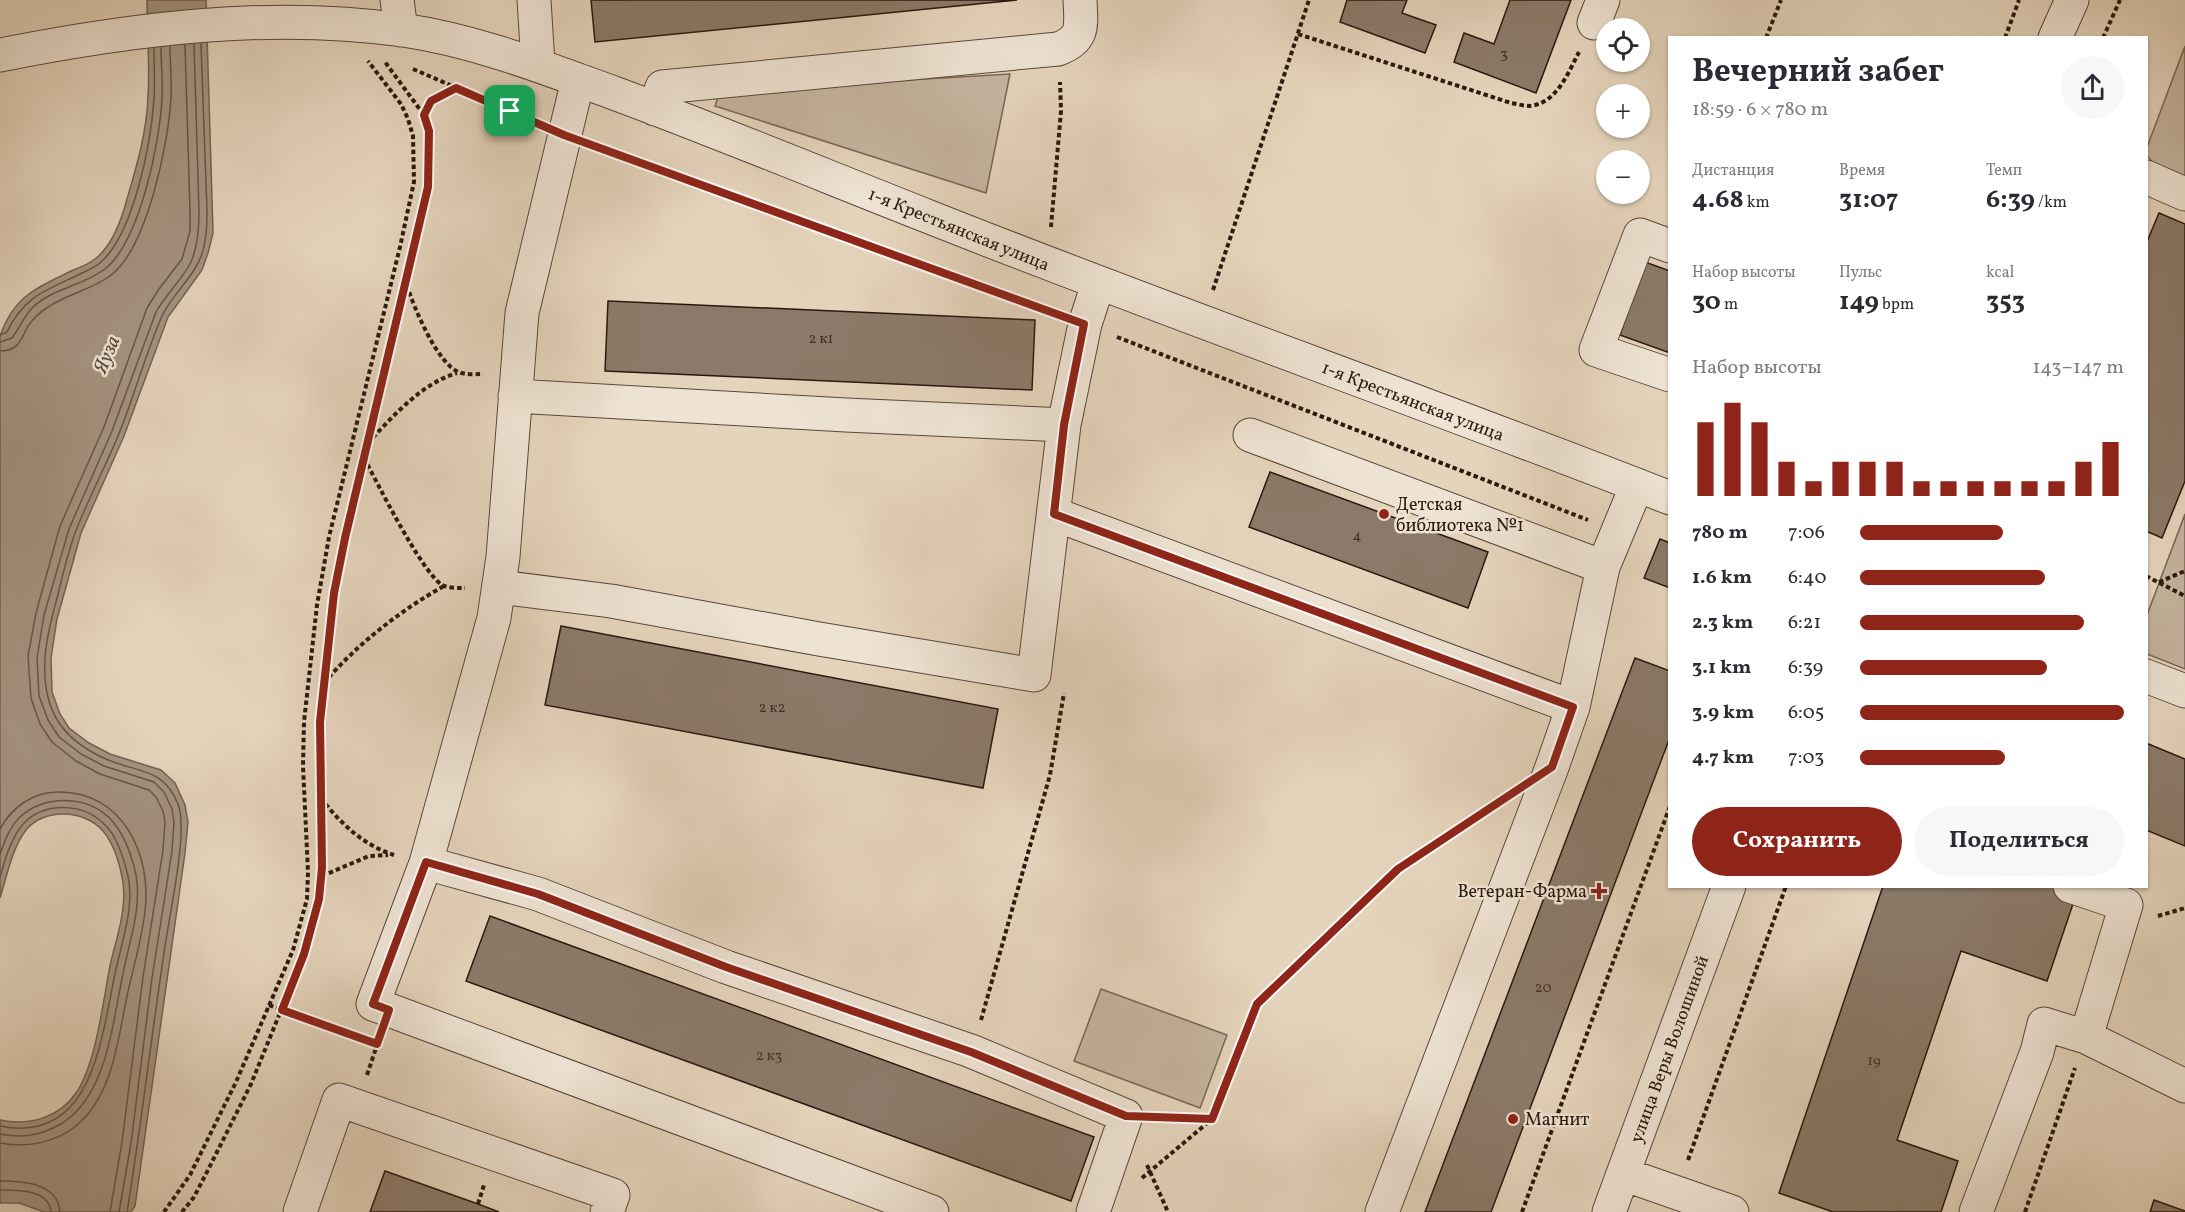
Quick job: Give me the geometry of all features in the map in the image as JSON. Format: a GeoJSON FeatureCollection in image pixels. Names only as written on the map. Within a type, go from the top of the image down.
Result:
{"type":"FeatureCollection","features":[{"type":"Feature","properties":{"kind":"street"},"geometry":{"type":"LineString","coordinates":[[534,0],[538,64]]}},
{"type":"Feature","properties":{"kind":"street"},"geometry":{"type":"LineString","coordinates":[[655,109],[662,87],[1059,49],[1071,44],[1078,36],[1081,25],[1080,0]]}},
{"type":"Feature","properties":{"kind":"street"},"geometry":{"type":"LineString","coordinates":[[2056,36],[2072,0]]}},
{"type":"Feature","properties":{"kind":"street","name":"1-я Крестьянская улица"},"geometry":{"type":"LineString","coordinates":[[0,55],[109,35],[234,24],[300,23],[399,15],[477,46],[538,64],[1098,284],[1668,497]]}},
{"type":"Feature","properties":{"kind":"street"},"geometry":{"type":"LineString","coordinates":[[578,80],[527,284],[522,313],[499,589],[487,651],[426,862],[373,1004],[932,1212]]}},
{"type":"Feature","properties":{"kind":"street"},"geometry":{"type":"LineString","coordinates":[[2148,178],[2185,195]]}},
{"type":"Feature","properties":{"kind":"street"},"geometry":{"type":"LineString","coordinates":[[1668,245],[1640,235],[1596,350],[1668,374]]}},
{"type":"Feature","properties":{"kind":"street"},"geometry":{"type":"LineString","coordinates":[[499,589],[611,601],[1034,675],[1064,425],[1084,324],[1098,284]]}},
{"type":"Feature","properties":{"kind":"street"},"geometry":{"type":"LineString","coordinates":[[516,386],[846,415],[1064,425]]}},
{"type":"Feature","properties":{"kind":"street"},"geometry":{"type":"LineString","coordinates":[[1250,435],[1604,567]]}},
{"type":"Feature","properties":{"kind":"street"},"geometry":{"type":"LineString","coordinates":[[1382,1212],[1552,767],[1573,707],[1604,567],[1637,485]]}},
{"type":"Feature","properties":{"kind":"street"},"geometry":{"type":"LineString","coordinates":[[1054,514],[1573,707]]}},
{"type":"Feature","properties":{"kind":"street"},"geometry":{"type":"LineString","coordinates":[[2148,677],[2185,691]]}},
{"type":"Feature","properties":{"kind":"street"},"geometry":{"type":"LineString","coordinates":[[426,862],[538,894],[726,967],[971,1052],[1126,1116],[1093,1212]]}},
{"type":"Feature","properties":{"kind":"street","name":"улица Веры Волошиной"},"geometry":{"type":"LineString","coordinates":[[1609,1212],[1728,888]]}},
{"type":"Feature","properties":{"kind":"street"},"geometry":{"type":"LineString","coordinates":[[2076,888],[2126,905],[2085,1037]]}},
{"type":"Feature","properties":{"kind":"street"},"geometry":{"type":"LineString","coordinates":[[1976,1212],[2037,1052],[2044,1024],[2085,1037],[2185,1086]]}},
{"type":"Feature","properties":{"kind":"street"},"geometry":{"type":"LineString","coordinates":[[300,1212],[339,1100],[614,1195],[607,1212]]}},
{"type":"Feature","properties":{"kind":"street"},"geometry":{"type":"LineString","coordinates":[[1623,1174],[1732,1212]]}},
{"type":"Feature","properties":{"kind":"path"},"geometry":{"type":"LineString","coordinates":[[1212,292],[1309,0]]}},
{"type":"Feature","properties":{"kind":"path"},"geometry":{"type":"LineString","coordinates":[[1767,36],[1781,0]]}},
{"type":"Feature","properties":{"kind":"path"},"geometry":{"type":"LineString","coordinates":[[2006,36],[2019,0]]}},
{"type":"Feature","properties":{"kind":"path"},"geometry":{"type":"LineString","coordinates":[[2104,36],[2120,0]]}},
{"type":"Feature","properties":{"kind":"path"},"geometry":{"type":"LineString","coordinates":[[1298,34],[1511,103],[1529,106],[1548,101],[1564,82],[1599,12]]}},
{"type":"Feature","properties":{"kind":"path"},"geometry":{"type":"LineString","coordinates":[[1050,232],[1060,111],[1059,49]]}},
{"type":"Feature","properties":{"kind":"path"},"geometry":{"type":"LineString","coordinates":[[164,1212],[190,1175],[236,1082],[292,950],[307,899],[304,722],[319,593],[329,537],[414,182],[413,136],[408,119],[400,104],[364,57],[373,58]]}},
{"type":"Feature","properties":{"kind":"path"},"geometry":{"type":"LineString","coordinates":[[182,1212],[194,1197],[251,1084],[304,954],[317,908],[321,877],[320,722],[334,593],[428,187],[429,131],[424,115],[382,59],[391,61]]}},
{"type":"Feature","properties":{"kind":"path"},"geometry":{"type":"LineString","coordinates":[[410,67],[564,135],[1084,324],[1618,531]]}},
{"type":"Feature","properties":{"kind":"path"},"geometry":{"type":"LineString","coordinates":[[424,115],[431,101],[456,88]]}},
{"type":"Feature","properties":{"kind":"path"},"geometry":{"type":"LineString","coordinates":[[406,283],[426,331],[445,360],[458,372],[516,386]]}},
{"type":"Feature","properties":{"kind":"path"},"geometry":{"type":"LineString","coordinates":[[367,444],[429,387],[448,375],[458,372]]}},
{"type":"Feature","properties":{"kind":"path"},"geometry":{"type":"LineString","coordinates":[[364,458],[422,559],[444,586]]}},
{"type":"Feature","properties":{"kind":"path"},"geometry":{"type":"LineString","coordinates":[[2159,582],[2185,572]]}},
{"type":"Feature","properties":{"kind":"path"},"geometry":{"type":"LineString","coordinates":[[2148,577],[2185,596]]}},
{"type":"Feature","properties":{"kind":"path"},"geometry":{"type":"LineString","coordinates":[[323,683],[385,626],[444,586],[499,589]]}},
{"type":"Feature","properties":{"kind":"path"},"geometry":{"type":"LineString","coordinates":[[971,1052],[992,985],[1050,775],[1066,684],[1034,675]]}},
{"type":"Feature","properties":{"kind":"path"},"geometry":{"type":"LineString","coordinates":[[320,798],[333,814],[364,842],[393,855],[426,862]]}},
{"type":"Feature","properties":{"kind":"path"},"geometry":{"type":"LineString","coordinates":[[1134,1185],[1212,1119],[1257,1004],[1398,869],[1504,799]]}},
{"type":"Feature","properties":{"kind":"path"},"geometry":{"type":"LineString","coordinates":[[1522,1212],[1668,811]]}},
{"type":"Feature","properties":{"kind":"path"},"geometry":{"type":"LineString","coordinates":[[321,877],[369,856],[393,855]]}},
{"type":"Feature","properties":{"kind":"path"},"geometry":{"type":"LineString","coordinates":[[1677,1192],[1784,888]]}},
{"type":"Feature","properties":{"kind":"path"},"geometry":{"type":"LineString","coordinates":[[269,1005],[377,1044]]}},
{"type":"Feature","properties":{"kind":"path"},"geometry":{"type":"LineString","coordinates":[[356,1106],[389,1010]]}},
{"type":"Feature","properties":{"kind":"path"},"geometry":{"type":"LineString","coordinates":[[2025,1212],[2085,1037]]}},
{"type":"Feature","properties":{"kind":"path"},"geometry":{"type":"LineString","coordinates":[[1126,1116],[1212,1119]]}},
{"type":"Feature","properties":{"kind":"shaded area"},"geometry":{"type":"Polygon","coordinates":[[[2185,46],[2185,194],[2179,191],[2148,157],[2148,145],[2185,46]]]}},
{"type":"Feature","properties":{"kind":"shaded area"},"geometry":{"type":"Polygon","coordinates":[[[1010,74],[986,193],[715,106],[720,91],[1010,74]]]}},
{"type":"Feature","properties":{"kind":"shaded area"},"geometry":{"type":"Polygon","coordinates":[[[2185,514],[2185,669],[2148,654],[2148,612],[2185,514]]]}},
{"type":"Feature","properties":{"kind":"shaded area"},"geometry":{"type":"Polygon","coordinates":[[[1101,989],[1227,1035],[1200,1108],[1074,1061],[1101,989]]]}},
{"type":"Feature","properties":{"kind":"water","name":"Яуза"},"geometry":{"type":"Polygon","coordinates":[[[147,0],[206,0],[213,233],[202,270],[168,317],[124,436],[81,533],[57,619],[51,658],[52,692],[60,714],[69,728],[89,743],[110,754],[161,770],[175,783],[185,805],[188,822],[135,1206],[131,1212],[44,1212],[19,1203],[0,1203],[0,1120],[32,1121],[52,1114],[69,1102],[83,1081],[94,1050],[124,901],[122,877],[110,841],[103,831],[85,818],[64,814],[43,818],[26,830],[13,854],[0,898],[0,336],[12,312],[27,295],[95,259],[106,247],[119,223],[138,161],[146,122],[149,72],[147,0]]]}},
{"type":"Feature","properties":{"kind":"building"},"geometry":{"type":"Polygon","coordinates":[[[591,0],[1017,0],[595,42],[591,0]]]}},
{"type":"Feature","properties":{"kind":"building"},"geometry":{"type":"Polygon","coordinates":[[[1347,0],[1407,0],[1402,13],[1436,25],[1425,53],[1340,22],[1347,0]]]}},
{"type":"Feature","properties":{"kind":"building"},"geometry":{"type":"Polygon","coordinates":[[[1510,0],[1571,0],[1536,93],[1454,62],[1464,33],[1494,44],[1510,0]]]}},
{"type":"Feature","properties":{"kind":"building"},"geometry":{"type":"Polygon","coordinates":[[[2159,213],[2185,224],[2185,481],[2162,538],[2148,532],[2148,239],[2159,213]]]}},
{"type":"Feature","properties":{"kind":"building"},"geometry":{"type":"Polygon","coordinates":[[[1645,262],[1668,270],[1668,352],[1620,335],[1645,262]]]}},
{"type":"Feature","properties":{"kind":"building"},"geometry":{"type":"Polygon","coordinates":[[[608,301],[1035,320],[1032,390],[605,371],[608,301]]]}},
{"type":"Feature","properties":{"kind":"building"},"geometry":{"type":"Polygon","coordinates":[[[1270,472],[1488,552],[1468,608],[1249,527],[1270,472]]]}},
{"type":"Feature","properties":{"kind":"building"},"geometry":{"type":"Polygon","coordinates":[[[1660,539],[1668,542],[1668,587],[1644,578],[1660,539]]]}},
{"type":"Feature","properties":{"kind":"building"},"geometry":{"type":"Polygon","coordinates":[[[561,626],[998,709],[983,788],[545,705],[561,626]]]}},
{"type":"Feature","properties":{"kind":"building"},"geometry":{"type":"Polygon","coordinates":[[[1635,658],[1668,670],[1668,742],[1491,1212],[1425,1212],[1635,658]]]}},
{"type":"Feature","properties":{"kind":"building"},"geometry":{"type":"Polygon","coordinates":[[[2148,744],[2185,759],[2185,846],[2148,831],[2148,744]]]}},
{"type":"Feature","properties":{"kind":"building"},"geometry":{"type":"Polygon","coordinates":[[[1882,888],[2057,888],[2076,895],[2047,981],[1961,951],[1897,1140],[1958,1161],[1941,1212],[1833,1212],[1779,1193],[1882,888]]]}},
{"type":"Feature","properties":{"kind":"building"},"geometry":{"type":"Polygon","coordinates":[[[490,916],[1094,1137],[1071,1201],[466,981],[490,916]]]}},
{"type":"Feature","properties":{"kind":"building"},"geometry":{"type":"Polygon","coordinates":[[[385,1171],[478,1204],[499,1212],[370,1212],[385,1171]]]}},
{"type":"Feature","properties":{"kind":"building"},"geometry":{"type":"Polygon","coordinates":[[[2154,1200],[2185,1211],[2185,1212],[2150,1212],[2154,1200]]]}},
{"type":"Feature","properties":{"kind":"place","name":"Детская библиотека №1"},"geometry":{"type":"Point","coordinates":[1384,514]}},
{"type":"Feature","properties":{"kind":"place","name":"Ветеран-Фарма"},"geometry":{"type":"Point","coordinates":[1599,891]}},
{"type":"Feature","properties":{"kind":"place","name":"Магнит"},"geometry":{"type":"Point","coordinates":[1513,1119]}},
{"type":"Feature","properties":{"kind":"route"},"geometry":{"type":"LineString","coordinates":[[456,88],[510,111],[564,135],[1084,324],[1064,425],[1054,514],[1573,707],[1552,767],[1398,869],[1257,1004],[1212,1119],[1126,1116],[971,1052],[726,967],[538,894],[426,862],[373,1004],[389,1010],[377,1044],[282,1010],[304,954],[319,899],[322,867],[320,722],[334,593],[428,187],[429,131],[424,115],[431,101],[456,88]]}}]}
